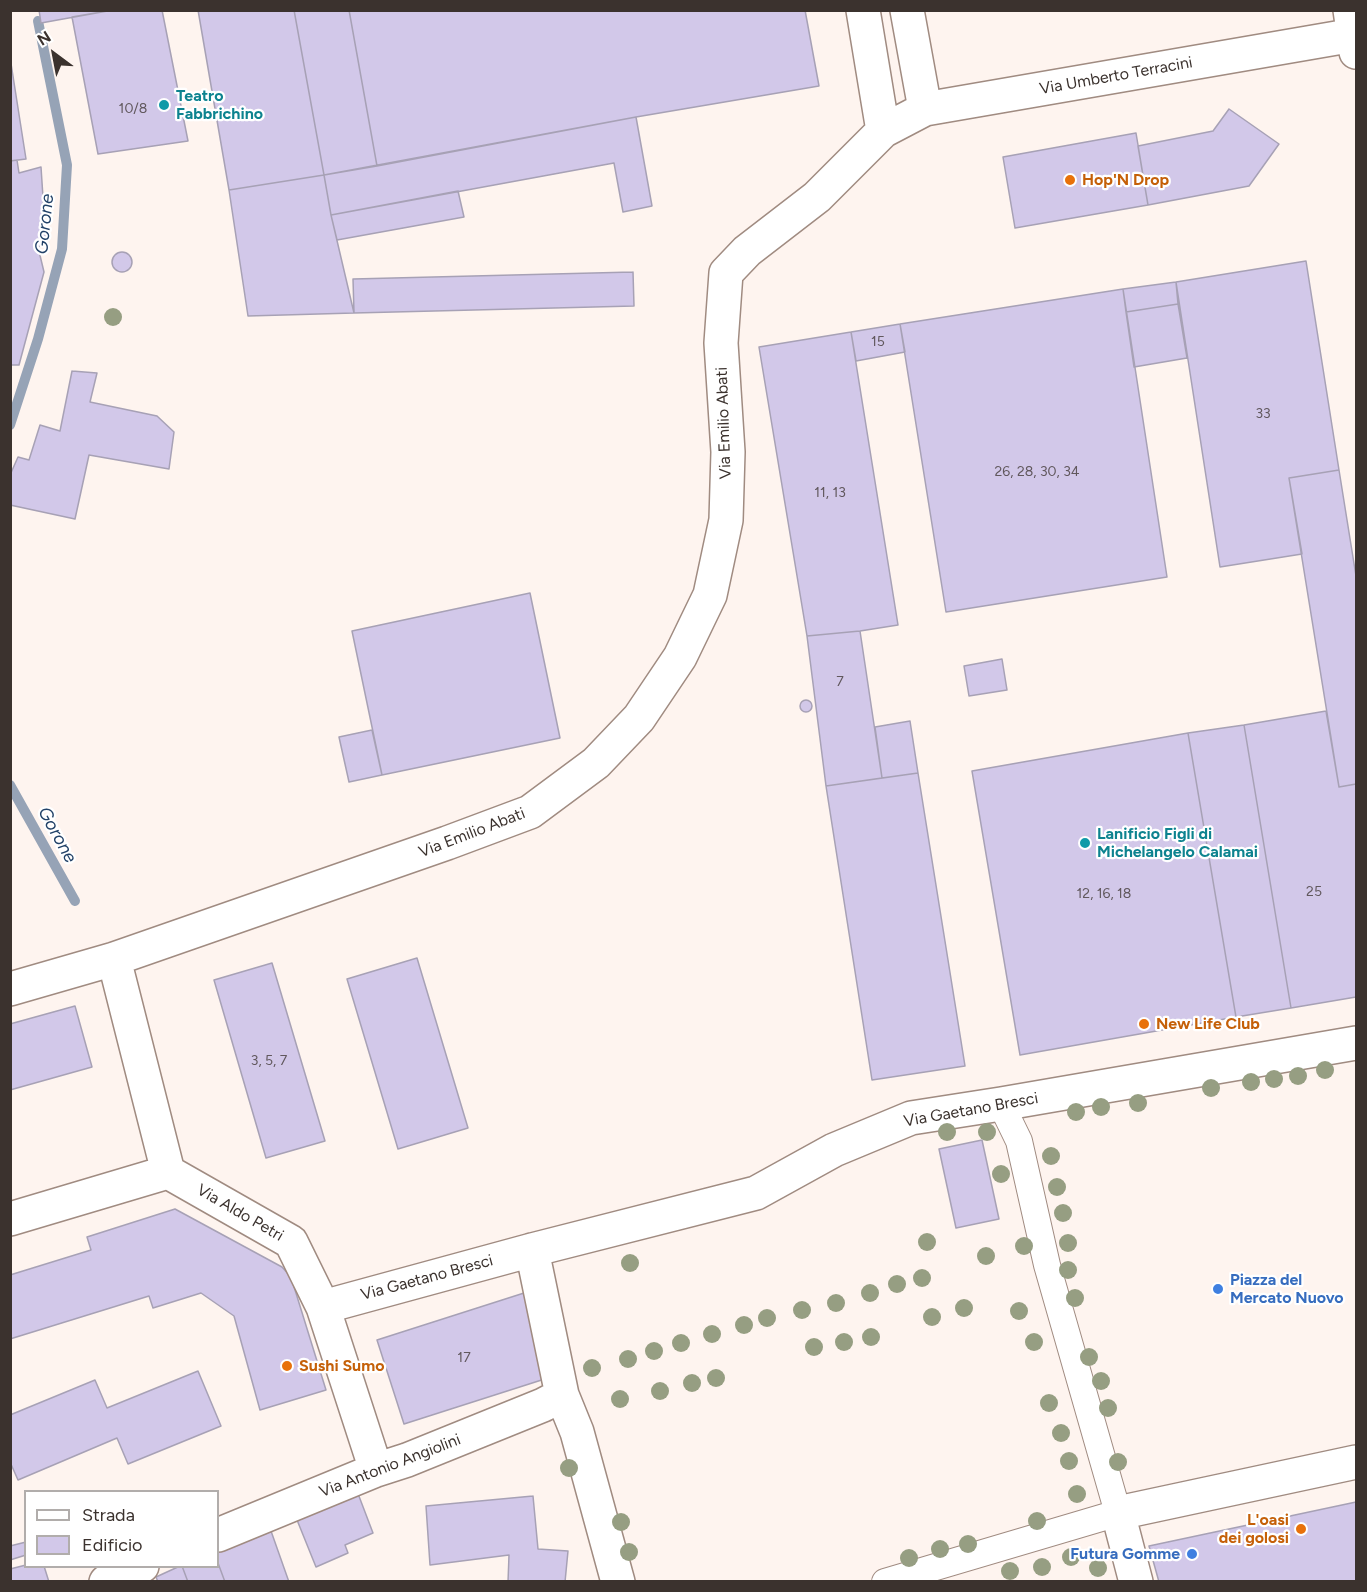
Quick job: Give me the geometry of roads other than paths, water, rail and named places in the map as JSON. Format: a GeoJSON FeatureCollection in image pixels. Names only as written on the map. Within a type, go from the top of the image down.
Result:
{"type":"FeatureCollection","features":[{"type":"Feature","properties":{"kind":"street"},"geometry":{"type":"LineString","coordinates":[[863,10],[883,131]]}},
{"type":"Feature","properties":{"kind":"street"},"geometry":{"type":"LineString","coordinates":[[907,10],[925,109]]}},
{"type":"Feature","properties":{"kind":"street","name":"Via Umberto Terracini"},"geometry":{"type":"LineString","coordinates":[[883,131],[925,109],[1353,32]]}},
{"type":"Feature","properties":{"kind":"street","name":"Via Emilio Abati"},"geometry":{"type":"LineString","coordinates":[[10,989],[114,959],[530,812],[596,763],[639,718],[680,657],[710,595],[726,520],[728,452],[721,344],[726,273],[747,251],[817,197],[883,131]]}},
{"type":"Feature","properties":{"kind":"street"},"geometry":{"type":"LineString","coordinates":[[10,1220],[168,1172],[114,959]]}},
{"type":"Feature","properties":{"kind":"street","name":"Via Gaetano Bresci"},"geometry":{"type":"LineString","coordinates":[[323,1306],[756,1193],[834,1150],[911,1118],[1356,1043]]}},
{"type":"Feature","properties":{"kind":"street"},"geometry":{"type":"LineString","coordinates":[[1001,1104],[1019,1141],[1047,1265],[1136,1581]]}},
{"type":"Feature","properties":{"kind":"street","name":"Via Aldo Petri"},"geometry":{"type":"LineString","coordinates":[[168,1172],[291,1242],[323,1306],[376,1470]]}},
{"type":"Feature","properties":{"kind":"street"},"geometry":{"type":"LineString","coordinates":[[532,1250],[562,1395],[577,1432],[618,1581]]}},
{"type":"Feature","properties":{"kind":"street","name":"Via Antonio Angiolini"},"geometry":{"type":"LineString","coordinates":[[219,1535],[376,1470],[418,1456],[562,1395]]}},
{"type":"Feature","properties":{"kind":"street"},"geometry":{"type":"LineString","coordinates":[[885,1581],[1118,1513],[1356,1462]]}},
{"type":"Feature","properties":{"kind":"street"},"geometry":{"type":"LineString","coordinates":[[106,1581],[137,1568]]}},
{"type":"Feature","properties":{"kind":"waterway","name":"Gorone"},"geometry":{"type":"LineString","coordinates":[[10,425],[38,339],[62,249],[67,165],[38,21]]}},
{"type":"Feature","properties":{"kind":"waterway","name":"Gorone"},"geometry":{"type":"LineString","coordinates":[[10,785],[75,901]]}},
{"type":"Feature","properties":{"kind":"place","name":"Teatro Fabbrichino"},"geometry":{"type":"Point","coordinates":[164,105]}},
{"type":"Feature","properties":{"kind":"place","name":"Hop'N Drop"},"geometry":{"type":"Point","coordinates":[1070,180]}},
{"type":"Feature","properties":{"kind":"place","name":"Lanificio Figli di Michelangelo Calamai"},"geometry":{"type":"Point","coordinates":[1085,843]}},
{"type":"Feature","properties":{"kind":"place","name":"New Life Club"},"geometry":{"type":"Point","coordinates":[1144,1024]}},
{"type":"Feature","properties":{"kind":"place","name":"Piazza del Mercato Nuovo"},"geometry":{"type":"Point","coordinates":[1218,1289]}},
{"type":"Feature","properties":{"kind":"place","name":"Sushi Sumo"},"geometry":{"type":"Point","coordinates":[287,1366]}},
{"type":"Feature","properties":{"kind":"place","name":"L'oasi dei golosi"},"geometry":{"type":"Point","coordinates":[1301,1529]}},
{"type":"Feature","properties":{"kind":"place","name":"Futura Gomme"},"geometry":{"type":"Point","coordinates":[1192,1554]}}]}
